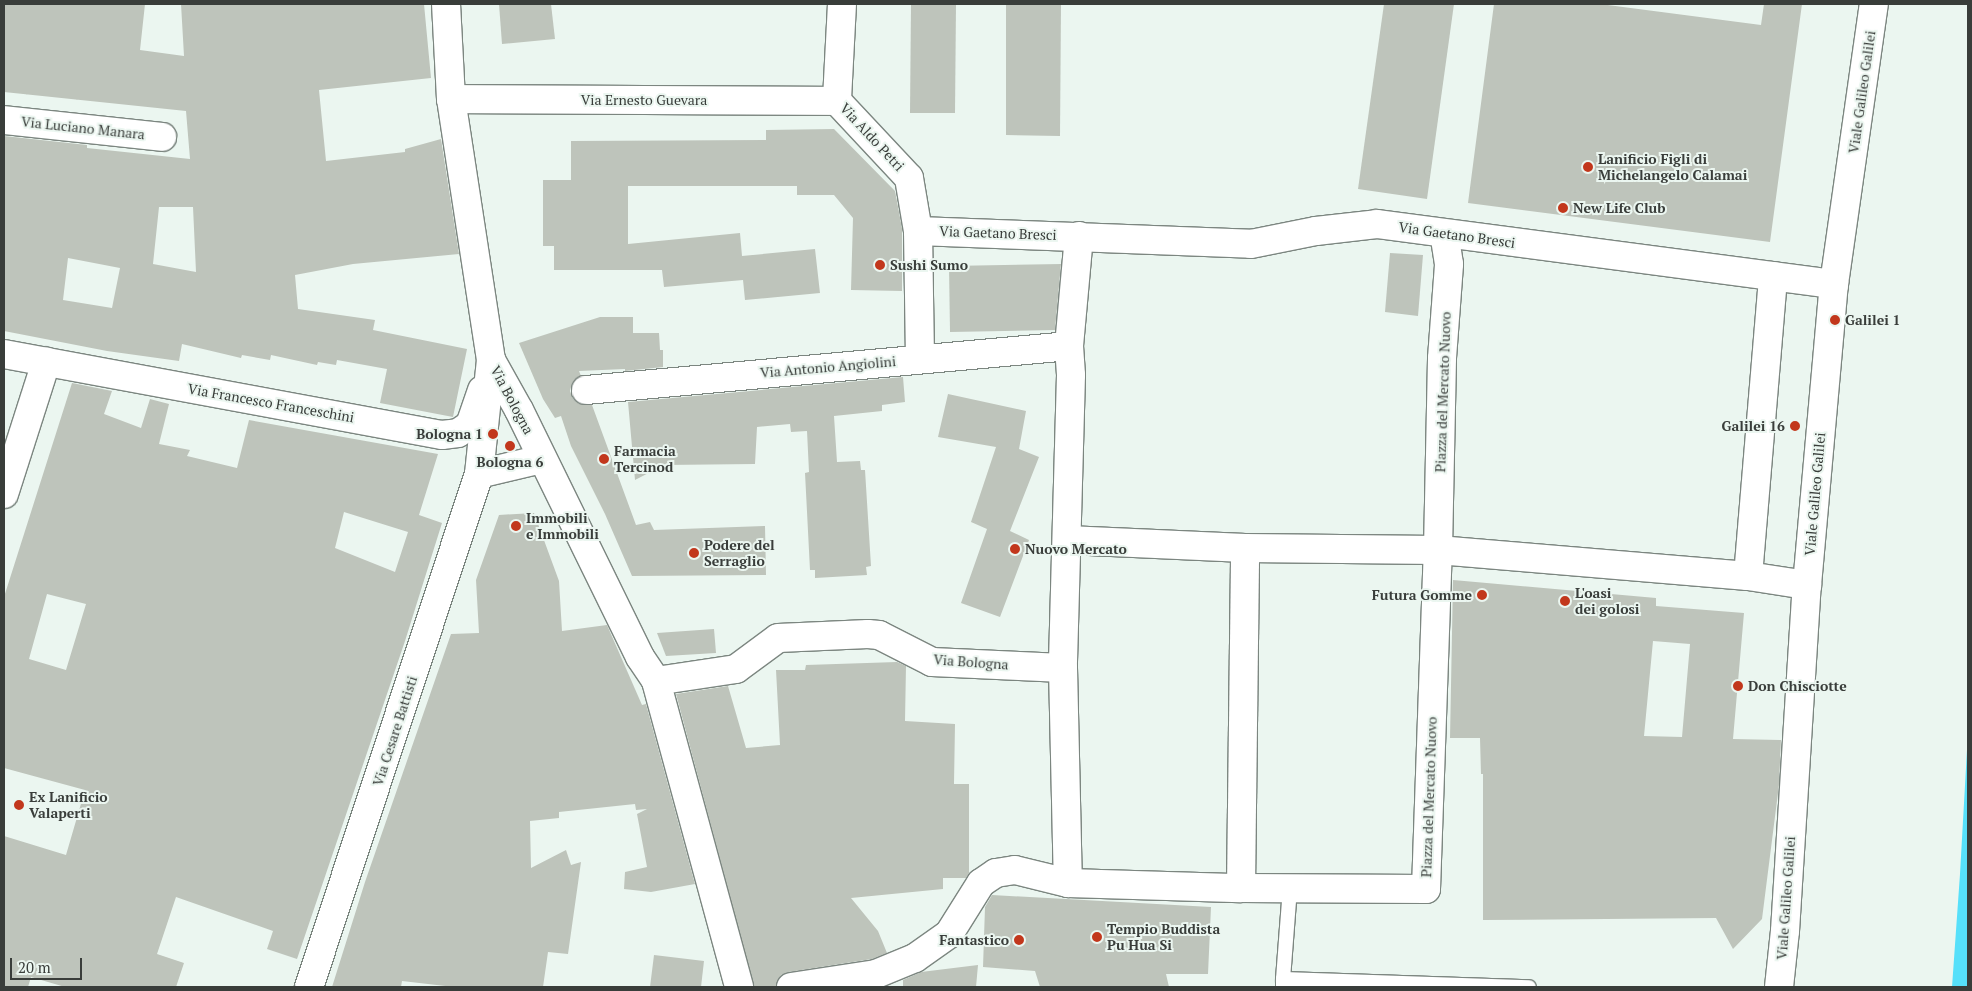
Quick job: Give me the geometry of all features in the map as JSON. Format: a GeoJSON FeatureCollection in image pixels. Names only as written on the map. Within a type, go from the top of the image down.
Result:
{"type":"FeatureCollection","features":[{"type":"Feature","properties":{"kind":"street","name":"Via Bologna"},"geometry":{"type":"LineString","coordinates":[[446,4],[451,99],[491,360],[640,657],[656,681],[738,987]]}},
{"type":"Feature","properties":{"kind":"street","name":"Via Aldo Petri"},"geometry":{"type":"LineString","coordinates":[[842,4],[837,101],[910,178],[918,230],[920,358]]}},
{"type":"Feature","properties":{"kind":"street","name":"Viale Galileo Galilei"},"geometry":{"type":"LineString","coordinates":[[1779,987],[1785,932],[1807,585],[1834,284],[1874,4]]}},
{"type":"Feature","properties":{"kind":"street","name":"Via Ernesto Guevara"},"geometry":{"type":"LineString","coordinates":[[451,99],[837,101]]}},
{"type":"Feature","properties":{"kind":"street","name":"Via Luciano Manara"},"geometry":{"type":"LineString","coordinates":[[4,120],[162,137]]}},
{"type":"Feature","properties":{"kind":"street","name":"Via Gaetano Bresci"},"geometry":{"type":"LineString","coordinates":[[918,230],[1251,244],[1316,230],[1377,224],[1834,284]]}},
{"type":"Feature","properties":{"kind":"street","name":"Piazza del Mercato Nuovo"},"geometry":{"type":"LineString","coordinates":[[791,987],[876,974],[915,958],[949,934],[981,883],[996,873],[1016,870],[1068,882],[1241,888],[1426,889],[1438,550],[1442,358],[1449,264],[1444,234]]}},
{"type":"Feature","properties":{"kind":"street"},"geometry":{"type":"LineString","coordinates":[[1068,882],[1064,668],[1071,375],[1069,346],[1079,236]]}},
{"type":"Feature","properties":{"kind":"street"},"geometry":{"type":"LineString","coordinates":[[1748,576],[1773,276]]}},
{"type":"Feature","properties":{"kind":"street","name":"Via Antonio Angiolini"},"geometry":{"type":"LineString","coordinates":[[586,390],[920,358],[945,358],[1069,346]]}},
{"type":"Feature","properties":{"kind":"street","name":"Via Francesco Franceschini"},"geometry":{"type":"LineString","coordinates":[[4,354],[442,435],[458,433],[470,425],[491,360]]}},
{"type":"Feature","properties":{"kind":"street","name":"Via Cesare Battisti"},"geometry":{"type":"LineString","coordinates":[[308,987],[480,474],[491,360]]}},
{"type":"Feature","properties":{"kind":"street"},"geometry":{"type":"LineString","coordinates":[[4,494],[46,362]]}},
{"type":"Feature","properties":{"kind":"street"},"geometry":{"type":"LineString","coordinates":[[480,474],[542,459]]}},
{"type":"Feature","properties":{"kind":"street"},"geometry":{"type":"LineString","coordinates":[[1067,540],[1245,548],[1438,550],[1748,576],[1807,585]]}},
{"type":"Feature","properties":{"kind":"street"},"geometry":{"type":"LineString","coordinates":[[1241,888],[1245,548]]}},
{"type":"Feature","properties":{"kind":"street","name":"Via Bologna"},"geometry":{"type":"LineString","coordinates":[[656,681],[736,669],[778,638],[868,634],[879,635],[932,662],[1064,668]]}},
{"type":"Feature","properties":{"kind":"lane"},"geometry":{"type":"LineString","coordinates":[[1290,887],[1283,983],[1528,987]]}},
{"type":"Feature","properties":{"kind":"water"},"geometry":{"type":"Polygon","coordinates":[[[1968,732],[1968,987],[1952,987],[1960,874],[1968,732]]]}},
{"type":"Feature","properties":{"kind":"building"},"geometry":{"type":"Polygon","coordinates":[[[4,4],[145,4],[140,50],[184,56],[181,4],[424,4],[431,78],[319,90],[326,161],[405,152],[405,149],[441,139],[459,254],[353,264],[295,275],[298,309],[375,320],[373,330],[467,349],[453,417],[380,403],[387,369],[337,360],[336,365],[318,362],[317,365],[271,355],[270,360],[242,355],[241,358],[182,344],[179,361],[107,351],[4,331],[4,136],[87,145],[87,148],[190,159],[186,111],[4,92],[4,4]],[[159,207],[153,264],[196,272],[193,207],[159,207]],[[68,258],[63,300],[112,308],[120,268],[68,258]]]}},
{"type":"Feature","properties":{"kind":"building"},"geometry":{"type":"Polygon","coordinates":[[[499,4],[551,4],[555,39],[502,44],[499,4]]]}},
{"type":"Feature","properties":{"kind":"building"},"geometry":{"type":"Polygon","coordinates":[[[911,4],[956,4],[955,113],[910,113],[911,4]]]}},
{"type":"Feature","properties":{"kind":"building"},"geometry":{"type":"Polygon","coordinates":[[[1006,4],[1061,4],[1060,136],[1006,135],[1006,4]]]}},
{"type":"Feature","properties":{"kind":"building"},"geometry":{"type":"Polygon","coordinates":[[[1384,4],[1454,4],[1427,199],[1358,189],[1384,4]]]}},
{"type":"Feature","properties":{"kind":"building"},"geometry":{"type":"Polygon","coordinates":[[[1494,4],[1600,4],[1761,25],[1764,4],[1802,4],[1770,242],[1468,203],[1494,4]]]}},
{"type":"Feature","properties":{"kind":"building"},"geometry":{"type":"Polygon","coordinates":[[[834,129],[895,191],[902,228],[902,291],[851,290],[853,218],[834,195],[797,195],[797,186],[628,186],[628,244],[740,233],[742,256],[815,249],[820,293],[745,300],[743,280],[664,287],[662,270],[554,270],[554,246],[543,246],[543,180],[571,180],[571,141],[766,140],[766,130],[834,129]]]}},
{"type":"Feature","properties":{"kind":"building"},"geometry":{"type":"Polygon","coordinates":[[[1390,253],[1423,255],[1418,316],[1385,312],[1390,253]]]}},
{"type":"Feature","properties":{"kind":"building"},"geometry":{"type":"Polygon","coordinates":[[[1061,264],[1055,330],[950,332],[949,266],[1061,264]]]}},
{"type":"Feature","properties":{"kind":"building"},"geometry":{"type":"Polygon","coordinates":[[[600,317],[633,317],[633,333],[659,333],[660,350],[663,350],[663,367],[625,371],[625,369],[579,371],[581,376],[572,383],[570,391],[573,399],[579,404],[592,405],[636,525],[650,522],[654,530],[765,526],[766,575],[632,576],[605,514],[571,446],[561,416],[555,418],[543,399],[519,343],[600,317]]]}},
{"type":"Feature","properties":{"kind":"building"},"geometry":{"type":"Polygon","coordinates":[[[903,377],[905,402],[882,405],[882,411],[834,416],[837,462],[860,461],[861,470],[865,470],[871,566],[866,567],[867,575],[815,578],[815,570],[810,570],[805,473],[809,472],[807,431],[791,432],[790,424],[757,427],[755,464],[664,465],[635,480],[628,402],[903,377]]]}},
{"type":"Feature","properties":{"kind":"building"},"geometry":{"type":"Polygon","coordinates":[[[72,383],[112,391],[104,414],[141,428],[150,399],[169,404],[159,444],[190,450],[187,456],[237,468],[249,420],[438,454],[419,515],[442,523],[405,641],[297,959],[267,949],[273,931],[176,897],[157,954],[184,963],[176,987],[65,987],[31,977],[28,987],[4,987],[4,836],[66,855],[85,790],[4,768],[4,597],[72,383]],[[344,512],[335,548],[395,572],[408,532],[344,512]],[[47,594],[29,659],[66,670],[86,604],[47,594]]]}},
{"type":"Feature","properties":{"kind":"building"},"geometry":{"type":"Polygon","coordinates":[[[948,394],[1026,411],[1019,449],[1039,457],[1010,531],[1029,540],[1000,617],[961,603],[987,529],[971,522],[996,447],[938,437],[948,394]]]}},
{"type":"Feature","properties":{"kind":"building"},"geometry":{"type":"Polygon","coordinates":[[[534,513],[559,581],[562,631],[607,625],[642,705],[646,704],[695,884],[651,892],[624,889],[625,872],[647,867],[637,814],[647,809],[636,810],[635,804],[559,812],[559,818],[530,821],[531,868],[566,850],[571,865],[581,862],[568,954],[548,952],[543,987],[454,987],[402,981],[401,987],[332,987],[365,882],[451,634],[479,633],[476,580],[499,515],[534,513]]]}},
{"type":"Feature","properties":{"kind":"building"},"geometry":{"type":"Polygon","coordinates":[[[1453,580],[1656,598],[1656,606],[1744,613],[1733,739],[1781,740],[1779,785],[1762,919],[1733,949],[1716,918],[1483,920],[1483,774],[1481,774],[1480,738],[1450,738],[1453,580]],[[1653,641],[1644,736],[1682,737],[1690,644],[1653,641]]]}},
{"type":"Feature","properties":{"kind":"building"},"geometry":{"type":"Polygon","coordinates":[[[714,629],[716,653],[666,656],[657,633],[714,629]]]}},
{"type":"Feature","properties":{"kind":"building"},"geometry":{"type":"Polygon","coordinates":[[[897,662],[906,666],[905,721],[955,724],[954,784],[969,784],[969,873],[966,878],[943,878],[943,889],[851,898],[878,931],[887,953],[872,959],[789,972],[781,975],[776,987],[754,987],[676,694],[728,686],[746,748],[780,745],[776,670],[805,670],[806,665],[897,662]]]}},
{"type":"Feature","properties":{"kind":"building","name":"Tempio Buddista Pu Hua Si"},"geometry":{"type":"Polygon","coordinates":[[[992,895],[1211,907],[1208,974],[1166,974],[1169,987],[1040,987],[1035,971],[983,967],[985,907],[992,895]]]}},
{"type":"Feature","properties":{"kind":"building"},"geometry":{"type":"Polygon","coordinates":[[[654,955],[704,961],[701,987],[650,987],[654,955]]]}},
{"type":"Feature","properties":{"kind":"building"},"geometry":{"type":"Polygon","coordinates":[[[978,965],[976,987],[903,987],[903,980],[921,972],[978,965]]]}},
{"type":"Feature","properties":{"kind":"place","name":"Lanificio Figli di Michelangelo Calamai"},"geometry":{"type":"Point","coordinates":[1588,167]}},
{"type":"Feature","properties":{"kind":"place","name":"New Life Club"},"geometry":{"type":"Point","coordinates":[1563,208]}},
{"type":"Feature","properties":{"kind":"place","name":"Sushi Sumo"},"geometry":{"type":"Point","coordinates":[880,265]}},
{"type":"Feature","properties":{"kind":"place","name":"Galilei 1"},"geometry":{"type":"Point","coordinates":[1835,320]}},
{"type":"Feature","properties":{"kind":"place","name":"Galilei 16"},"geometry":{"type":"Point","coordinates":[1795,426]}},
{"type":"Feature","properties":{"kind":"place","name":"Bologna 1"},"geometry":{"type":"Point","coordinates":[493,434]}},
{"type":"Feature","properties":{"kind":"place","name":"Bologna 6"},"geometry":{"type":"Point","coordinates":[510,446]}},
{"type":"Feature","properties":{"kind":"place","name":"Farmacia Tercinod"},"geometry":{"type":"Point","coordinates":[604,459]}},
{"type":"Feature","properties":{"kind":"place","name":"Immobili e Immobili"},"geometry":{"type":"Point","coordinates":[516,526]}},
{"type":"Feature","properties":{"kind":"place","name":"Nuovo Mercato"},"geometry":{"type":"Point","coordinates":[1015,549]}},
{"type":"Feature","properties":{"kind":"place","name":"Podere del Serraglio"},"geometry":{"type":"Point","coordinates":[694,553]}},
{"type":"Feature","properties":{"kind":"place","name":"Futura Gomme"},"geometry":{"type":"Point","coordinates":[1482,595]}},
{"type":"Feature","properties":{"kind":"place","name":"L'oasi dei golosi"},"geometry":{"type":"Point","coordinates":[1565,601]}},
{"type":"Feature","properties":{"kind":"place","name":"Don Chisciotte"},"geometry":{"type":"Point","coordinates":[1738,686]}},
{"type":"Feature","properties":{"kind":"place","name":"Ex Lanificio Valaperti"},"geometry":{"type":"Point","coordinates":[19,805]}},
{"type":"Feature","properties":{"kind":"place","name":"Tempio Buddista Pu Hua Si"},"geometry":{"type":"Point","coordinates":[1097,937]}},
{"type":"Feature","properties":{"kind":"place","name":"Fantastico"},"geometry":{"type":"Point","coordinates":[1019,940]}}]}
